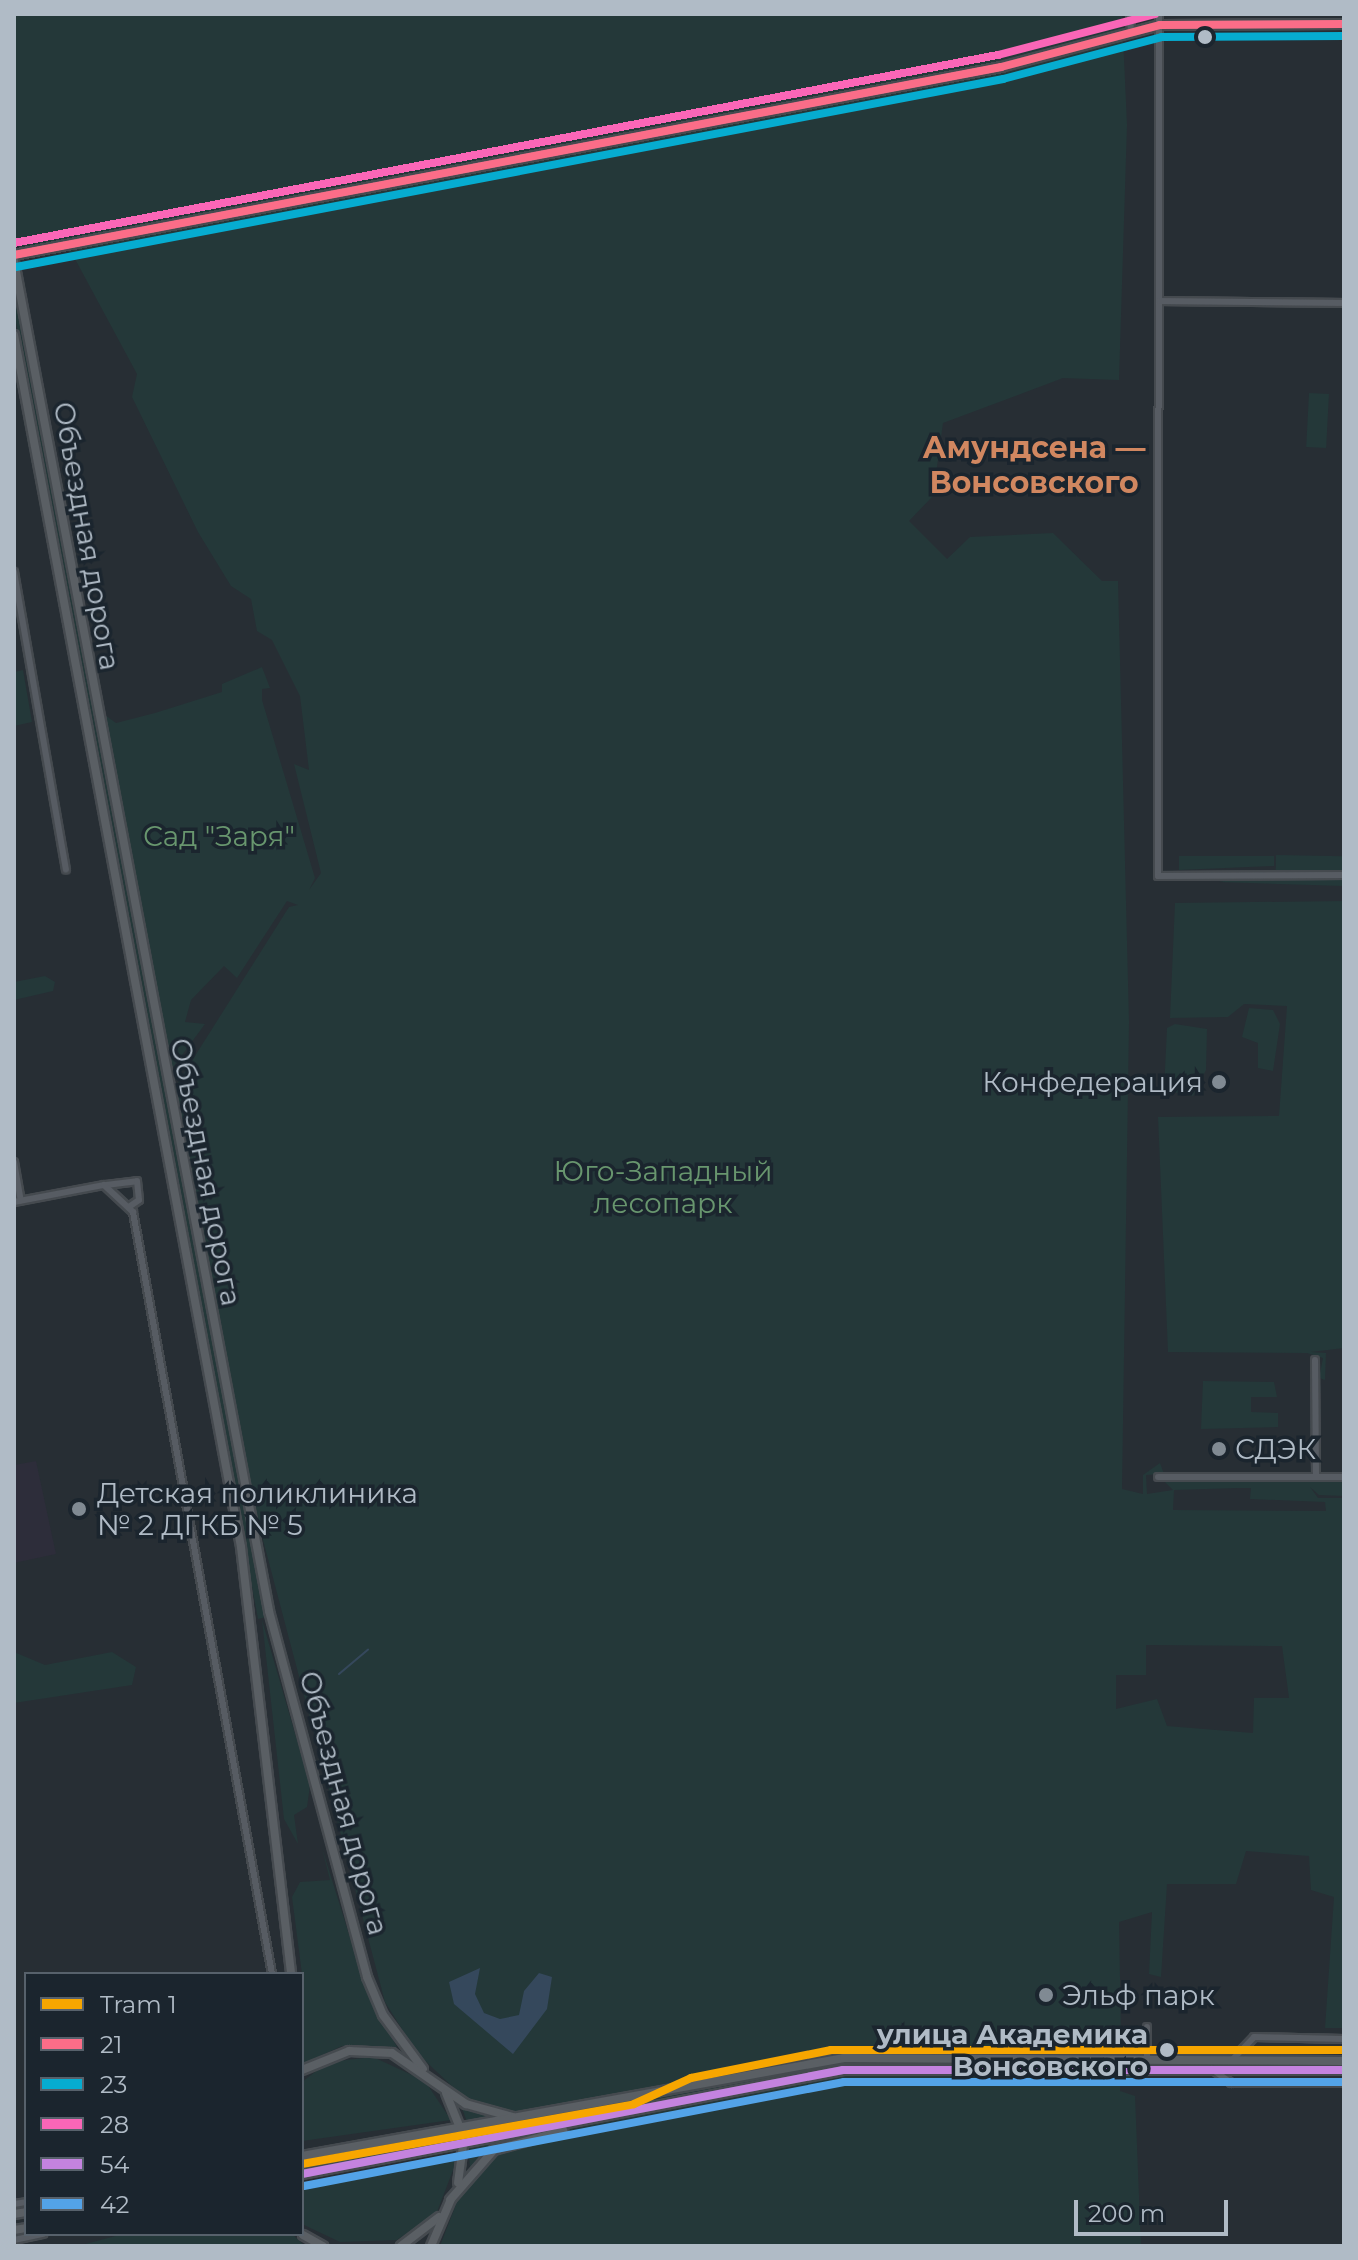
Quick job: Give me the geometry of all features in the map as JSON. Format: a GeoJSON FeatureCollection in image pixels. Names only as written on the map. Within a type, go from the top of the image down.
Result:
{"type":"FeatureCollection","features":[{"type":"Feature","properties":{"kind":"main road"},"geometry":{"type":"LineString","coordinates":[[14,258],[971,73],[1160,25],[1344,24]]}},
{"type":"Feature","properties":{"kind":"main road","name":"Объездная дорога"},"geometry":{"type":"LineString","coordinates":[[14,258],[269,1611],[367,1977],[388,2024],[423,2069]]}},
{"type":"Feature","properties":{"kind":"main road","name":"Объездная дорога"},"geometry":{"type":"LineString","coordinates":[[14,335],[244,1561],[291,1972]]}},
{"type":"Feature","properties":{"kind":"main road"},"geometry":{"type":"LineString","coordinates":[[304,2069],[328,2056],[372,2050],[423,2069],[439,2083],[491,2114],[537,2115]]}},
{"type":"Feature","properties":{"kind":"main road"},"geometry":{"type":"LineString","coordinates":[[304,2156],[462,2131],[844,2058],[1344,2070]]}},
{"type":"Feature","properties":{"kind":"main road"},"geometry":{"type":"LineString","coordinates":[[304,2174],[860,2069],[1233,2059],[1344,2061]]}},
{"type":"Feature","properties":{"kind":"main road"},"geometry":{"type":"LineString","coordinates":[[431,2246],[450,2200],[464,2145],[462,2131],[439,2083]]}},
{"type":"Feature","properties":{"kind":"main road"},"geometry":{"type":"LineString","coordinates":[[450,2200],[500,2147],[628,2112]]}},
{"type":"Feature","properties":{"kind":"main road"},"geometry":{"type":"LineString","coordinates":[[401,2246],[444,2212]]}},
{"type":"Feature","properties":{"kind":"main road"},"geometry":{"type":"LineString","coordinates":[[304,2235],[323,2246]]}},
{"type":"Feature","properties":{"kind":"street"},"geometry":{"type":"LineString","coordinates":[[1130,14],[1131,32]]}},
{"type":"Feature","properties":{"kind":"street"},"geometry":{"type":"LineString","coordinates":[[1159,14],[1158,876],[1344,875]]}},
{"type":"Feature","properties":{"kind":"street"},"geometry":{"type":"LineString","coordinates":[[1160,301],[1344,303]]}},
{"type":"Feature","properties":{"kind":"street"},"geometry":{"type":"LineString","coordinates":[[14,572],[66,869]]}},
{"type":"Feature","properties":{"kind":"street"},"geometry":{"type":"LineString","coordinates":[[14,1162],[18,1201],[137,1181],[139,1200],[130,1206]]}},
{"type":"Feature","properties":{"kind":"street"},"geometry":{"type":"LineString","coordinates":[[104,1185],[123,1196],[130,1206],[272,1972]]}},
{"type":"Feature","properties":{"kind":"street"},"geometry":{"type":"LineString","coordinates":[[1315,1360],[1316,1477]]}},
{"type":"Feature","properties":{"kind":"street"},"geometry":{"type":"LineString","coordinates":[[1158,1477],[1344,1477]]}},
{"type":"Feature","properties":{"kind":"street"},"geometry":{"type":"LineString","coordinates":[[1147,2027],[1147,2063]]}},
{"type":"Feature","properties":{"kind":"street"},"geometry":{"type":"LineString","coordinates":[[1233,2059],[1254,2037],[1344,2039]]}},
{"type":"Feature","properties":{"kind":"street"},"geometry":{"type":"LineString","coordinates":[[1210,2067],[1231,2083],[1344,2083]]}},
{"type":"Feature","properties":{"kind":"shaded area"},"geometry":{"type":"Polygon","coordinates":[[[36,1461],[56,1554],[14,1563],[14,1465],[36,1461]]]}},
{"type":"Feature","properties":{"kind":"shaded area"},"geometry":{"type":"Polygon","coordinates":[[[480,1968],[475,1994],[484,2013],[500,2019],[519,2015],[524,1991],[539,1973],[552,1977],[547,2009],[513,2054],[454,2004],[449,1982],[480,1968]]]}},
{"type":"Feature","properties":{"kind":"green space","name":"Юго-Западный лесопарк"},"geometry":{"type":"Polygon","coordinates":[[[14,14],[1122,14],[1127,125],[1119,380],[1063,378],[943,423],[933,496],[909,521],[947,559],[970,537],[1053,533],[1102,581],[1118,581],[1129,1022],[1122,1489],[1143,1494],[1143,1475],[1160,1463],[1164,1474],[1146,1475],[1147,1494],[1173,1490],[1163,1480],[1344,1481],[1344,1496],[1319,1495],[1310,1487],[1318,1498],[1344,1498],[1344,2028],[1325,2028],[1334,1897],[1311,1890],[1309,1856],[1246,1851],[1236,1884],[1167,1884],[1161,1977],[1149,1974],[1152,1912],[1119,1922],[1121,2035],[1134,2045],[1121,2046],[1120,2073],[1133,2074],[1133,2085],[1120,2085],[1120,2091],[1135,2096],[1141,2246],[440,2246],[470,2168],[466,2119],[455,2089],[417,2053],[385,2002],[258,1521],[176,1086],[289,907],[298,905],[287,901],[237,978],[224,966],[191,1000],[185,1022],[205,1024],[171,1070],[105,715],[116,723],[155,713],[222,692],[222,684],[262,667],[270,688],[262,689],[262,700],[315,878],[309,890],[321,873],[294,764],[309,770],[300,696],[272,640],[257,631],[251,599],[231,586],[198,532],[132,397],[137,374],[75,259],[60,241],[23,249],[15,240],[14,14]],[[1251,1488],[1174,1490],[1173,1510],[1326,1511],[1325,1502],[1250,1499],[1251,1488]],[[1146,1645],[1146,1675],[1116,1675],[1116,1709],[1157,1699],[1167,1726],[1253,1733],[1254,1698],[1289,1698],[1282,1646],[1146,1645]]]}},
{"type":"Feature","properties":{"kind":"green space"},"geometry":{"type":"Polygon","coordinates":[[[14,289],[266,1617],[258,1619],[14,312],[14,289]]]}},
{"type":"Feature","properties":{"kind":"green space"},"geometry":{"type":"Polygon","coordinates":[[[1309,393],[1329,394],[1326,448],[1306,447],[1309,393]]]}},
{"type":"Feature","properties":{"kind":"green space"},"geometry":{"type":"Polygon","coordinates":[[[23,670],[32,722],[14,726],[14,672],[23,670]]]}},
{"type":"Feature","properties":{"kind":"green space"},"geometry":{"type":"Polygon","coordinates":[[[1276,855],[1344,856],[1344,871],[1276,870],[1276,855]]]}},
{"type":"Feature","properties":{"kind":"green space"},"geometry":{"type":"Polygon","coordinates":[[[1179,856],[1274,856],[1274,866],[1179,870],[1179,856]]]}},
{"type":"Feature","properties":{"kind":"green space"},"geometry":{"type":"Polygon","coordinates":[[[1235,879],[1344,879],[1344,886],[1219,882],[1235,879]]]}},
{"type":"Feature","properties":{"kind":"green space"},"geometry":{"type":"Polygon","coordinates":[[[1344,901],[1344,1348],[1311,1352],[1326,1353],[1325,1380],[1319,1378],[1323,1358],[1307,1353],[1168,1352],[1158,1117],[1279,1116],[1287,1006],[1244,1004],[1228,1017],[1170,1018],[1175,903],[1344,901]]]}},
{"type":"Feature","properties":{"kind":"green space"},"geometry":{"type":"Polygon","coordinates":[[[45,976],[55,982],[53,991],[14,1000],[14,982],[45,976]]]}},
{"type":"Feature","properties":{"kind":"green space"},"geometry":{"type":"Polygon","coordinates":[[[1249,1008],[1273,1010],[1280,1024],[1273,1071],[1258,1068],[1258,1043],[1242,1037],[1249,1008]]]}},
{"type":"Feature","properties":{"kind":"green space"},"geometry":{"type":"Polygon","coordinates":[[[1175,1024],[1207,1029],[1206,1070],[1193,1096],[1164,1090],[1167,1028],[1175,1024]]]}},
{"type":"Feature","properties":{"kind":"green space"},"geometry":{"type":"Polygon","coordinates":[[[1203,1381],[1274,1382],[1277,1397],[1251,1397],[1251,1412],[1278,1413],[1278,1427],[1201,1429],[1203,1381]]]}},
{"type":"Feature","properties":{"kind":"green space"},"geometry":{"type":"Polygon","coordinates":[[[262,1620],[310,1785],[307,1807],[294,1815],[298,1844],[284,1819],[262,1620]]]}},
{"type":"Feature","properties":{"kind":"green space"},"geometry":{"type":"Polygon","coordinates":[[[14,1652],[45,1665],[112,1652],[136,1667],[132,1685],[14,1703],[14,1652]]]}},
{"type":"Feature","properties":{"kind":"green space"},"geometry":{"type":"Polygon","coordinates":[[[322,1848],[368,1995],[397,2047],[342,2046],[304,2063],[304,1972],[292,1897],[300,1882],[330,1880],[322,1848]]]}},
{"type":"Feature","properties":{"kind":"green space"},"geometry":{"type":"Polygon","coordinates":[[[373,2057],[425,2081],[451,2120],[304,2141],[304,2080],[328,2062],[373,2057]]]}},
{"type":"Feature","properties":{"kind":"green space"},"geometry":{"type":"Polygon","coordinates":[[[458,2157],[437,2212],[397,2240],[340,2242],[304,2225],[304,2187],[458,2157]]]}},
{"type":"Feature","properties":{"kind":"green space"},"geometry":{"type":"Polygon","coordinates":[[[116,2236],[294,2236],[305,2246],[78,2246],[116,2236]]]}},
{"type":"Feature","properties":{"kind":"waterway"},"geometry":{"type":"LineString","coordinates":[[339,1674],[368,1650]]}},
{"type":"Feature","properties":{"kind":"tram line","name":"1"},"geometry":{"type":"LineString","coordinates":[[304,2164],[634,2104],[691,2078],[831,2050],[1344,2050]]}},
{"type":"Feature","properties":{"kind":"transit line","name":"28"},"geometry":{"type":"LineString","coordinates":[[14,243],[998,55],[1155,14]]}},
{"type":"Feature","properties":{"kind":"transit line","name":"21"},"geometry":{"type":"LineString","coordinates":[[14,255],[1001,67],[1160,25],[1344,24]]}},
{"type":"Feature","properties":{"kind":"transit line","name":"23"},"geometry":{"type":"LineString","coordinates":[[16,267],[1003,79],[1162,37],[1344,36]]}},
{"type":"Feature","properties":{"kind":"transit line","name":"54"},"geometry":{"type":"LineString","coordinates":[[304,2174],[843,2070],[1344,2070]]}},
{"type":"Feature","properties":{"kind":"transit line","name":"42"},"geometry":{"type":"LineString","coordinates":[[304,2186],[844,2082],[1344,2082]]}},
{"type":"Feature","properties":{"kind":"place","name":"Конфедерация"},"geometry":{"type":"Point","coordinates":[1219,1082]}},
{"type":"Feature","properties":{"kind":"place","name":"СДЭК"},"geometry":{"type":"Point","coordinates":[1219,1449]}},
{"type":"Feature","properties":{"kind":"place","name":"Детская поликлиника № 2 ДГКБ № 5"},"geometry":{"type":"Point","coordinates":[79,1509]}},
{"type":"Feature","properties":{"kind":"place","name":"Эльф парк"},"geometry":{"type":"Point","coordinates":[1046,1995]}},
{"type":"Feature","properties":{"kind":"place","name":"улица Академика Вонсовского"},"geometry":{"type":"Point","coordinates":[1167,2050]}},
{"type":"Feature","properties":{"kind":"district","name":"Амундсена — Вонсовского"},"geometry":{"type":"Point","coordinates":[1034,465]}},
{"type":"Feature","properties":{"kind":"park label","name":"Сад \"Заря\""},"geometry":{"type":"Point","coordinates":[219,836]}}]}
